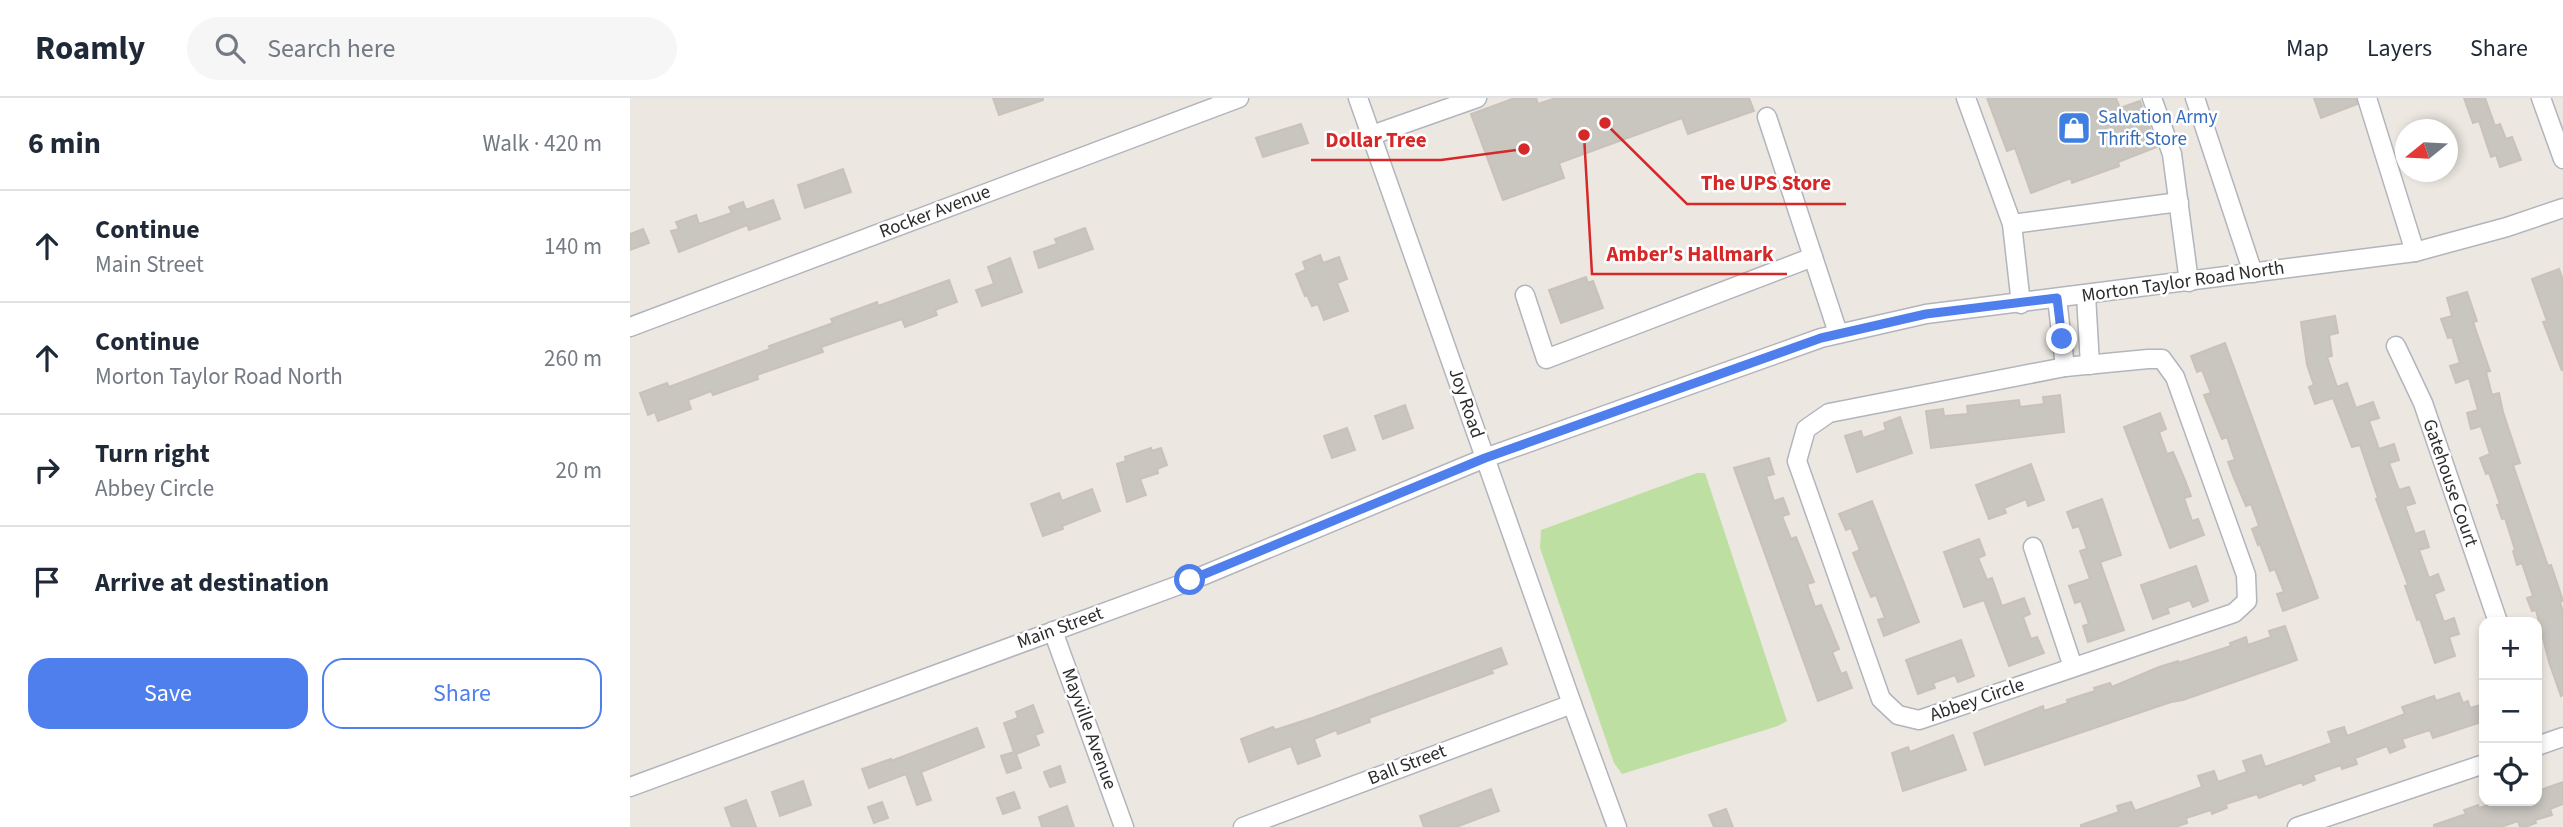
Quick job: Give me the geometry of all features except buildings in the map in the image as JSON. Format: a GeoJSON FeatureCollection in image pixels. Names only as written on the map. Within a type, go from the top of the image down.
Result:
{"type":"FeatureCollection","features":[{"type":"Feature","properties":{"kind":"street","name":"Rocker Avenue"},"geometry":{"type":"LineString","coordinates":[[630,327],[1239,98]]}},
{"type":"Feature","properties":{"kind":"street","name":"Joy Road"},"geometry":{"type":"LineString","coordinates":[[1358,98],[1617,827]]}},
{"type":"Feature","properties":{"kind":"street"},"geometry":{"type":"LineString","coordinates":[[1371,135],[1478,98]]}},
{"type":"Feature","properties":{"kind":"street"},"geometry":{"type":"LineString","coordinates":[[1966,98],[2012,224],[2021,304]]}},
{"type":"Feature","properties":{"kind":"street"},"geometry":{"type":"LineString","coordinates":[[2152,98],[2172,154],[2189,282]]}},
{"type":"Feature","properties":{"kind":"street"},"geometry":{"type":"LineString","coordinates":[[2195,98],[2253,273]]}},
{"type":"Feature","properties":{"kind":"street"},"geometry":{"type":"LineString","coordinates":[[2367,98],[2415,252]]}},
{"type":"Feature","properties":{"kind":"street"},"geometry":{"type":"LineString","coordinates":[[2541,98],[2563,159]]}},
{"type":"Feature","properties":{"kind":"street"},"geometry":{"type":"LineString","coordinates":[[1767,117],[1838,334]]}},
{"type":"Feature","properties":{"kind":"street"},"geometry":{"type":"LineString","coordinates":[[2012,224],[2179,202]]}},
{"type":"Feature","properties":{"kind":"street","name":"Morton Taylor Road North"},"geometry":{"type":"LineString","coordinates":[[1485,458],[1838,334],[1926,314],[2415,252],[2507,227],[2563,208]]}},
{"type":"Feature","properties":{"kind":"street"},"geometry":{"type":"LineString","coordinates":[[1525,295],[1546,359],[1813,257]]}},
{"type":"Feature","properties":{"kind":"street"},"geometry":{"type":"LineString","coordinates":[[2087,295],[2090,365]]}},
{"type":"Feature","properties":{"kind":"street"},"geometry":{"type":"LineString","coordinates":[[2057,298],[2065,367]]}},
{"type":"Feature","properties":{"kind":"street","name":"Gatehouse Court"},"geometry":{"type":"LineString","coordinates":[[2396,346],[2424,403],[2496,617]]}},
{"type":"Feature","properties":{"kind":"street","name":"Abbey Circle"},"geometry":{"type":"LineString","coordinates":[[2162,359],[2175,377],[2246,575],[2247,601],[2234,613],[1919,720],[1898,715],[1881,699],[1797,461],[1806,429],[1829,412],[2065,367],[2090,365],[2162,359]]}},
{"type":"Feature","properties":{"kind":"street","name":"Main Street"},"geometry":{"type":"LineString","coordinates":[[630,787],[1190,580],[1485,458]]}},
{"type":"Feature","properties":{"kind":"street"},"geometry":{"type":"LineString","coordinates":[[2033,548],[2073,667]]}},
{"type":"Feature","properties":{"kind":"street","name":"Mayville Avenue"},"geometry":{"type":"LineString","coordinates":[[1053,631],[1124,827]]}},
{"type":"Feature","properties":{"kind":"street","name":"Ball Street"},"geometry":{"type":"LineString","coordinates":[[1243,827],[1572,704]]}},
{"type":"Feature","properties":{"kind":"street"},"geometry":{"type":"LineString","coordinates":[[2542,742],[2563,737]]}},
{"type":"Feature","properties":{"kind":"street"},"geometry":{"type":"LineString","coordinates":[[2297,827],[2479,766]]}},
{"type":"Feature","properties":{"kind":"green space"},"geometry":{"type":"Polygon","coordinates":[[[1697,473],[1705,473],[1787,721],[1622,774],[1614,763],[1540,548],[1541,530],[1697,473]]]}},
{"type":"Feature","properties":{"kind":"place","name":"The UPS Store"},"geometry":{"type":"Point","coordinates":[1605,123]}},
{"type":"Feature","properties":{"kind":"place","name":"Salvation Army Thrift Store"},"geometry":{"type":"Point","coordinates":[2074,128]}},
{"type":"Feature","properties":{"kind":"place","name":"Amber's Hallmark"},"geometry":{"type":"Point","coordinates":[1584,135]}},
{"type":"Feature","properties":{"kind":"place","name":"Dollar Tree"},"geometry":{"type":"Point","coordinates":[1524,149]}},
{"type":"Feature","properties":{"kind":"route"},"geometry":{"type":"LineString","coordinates":[[1190,580],[1485,458],[1821,338],[1926,314],[2057,298],[2062,339]]}}]}
